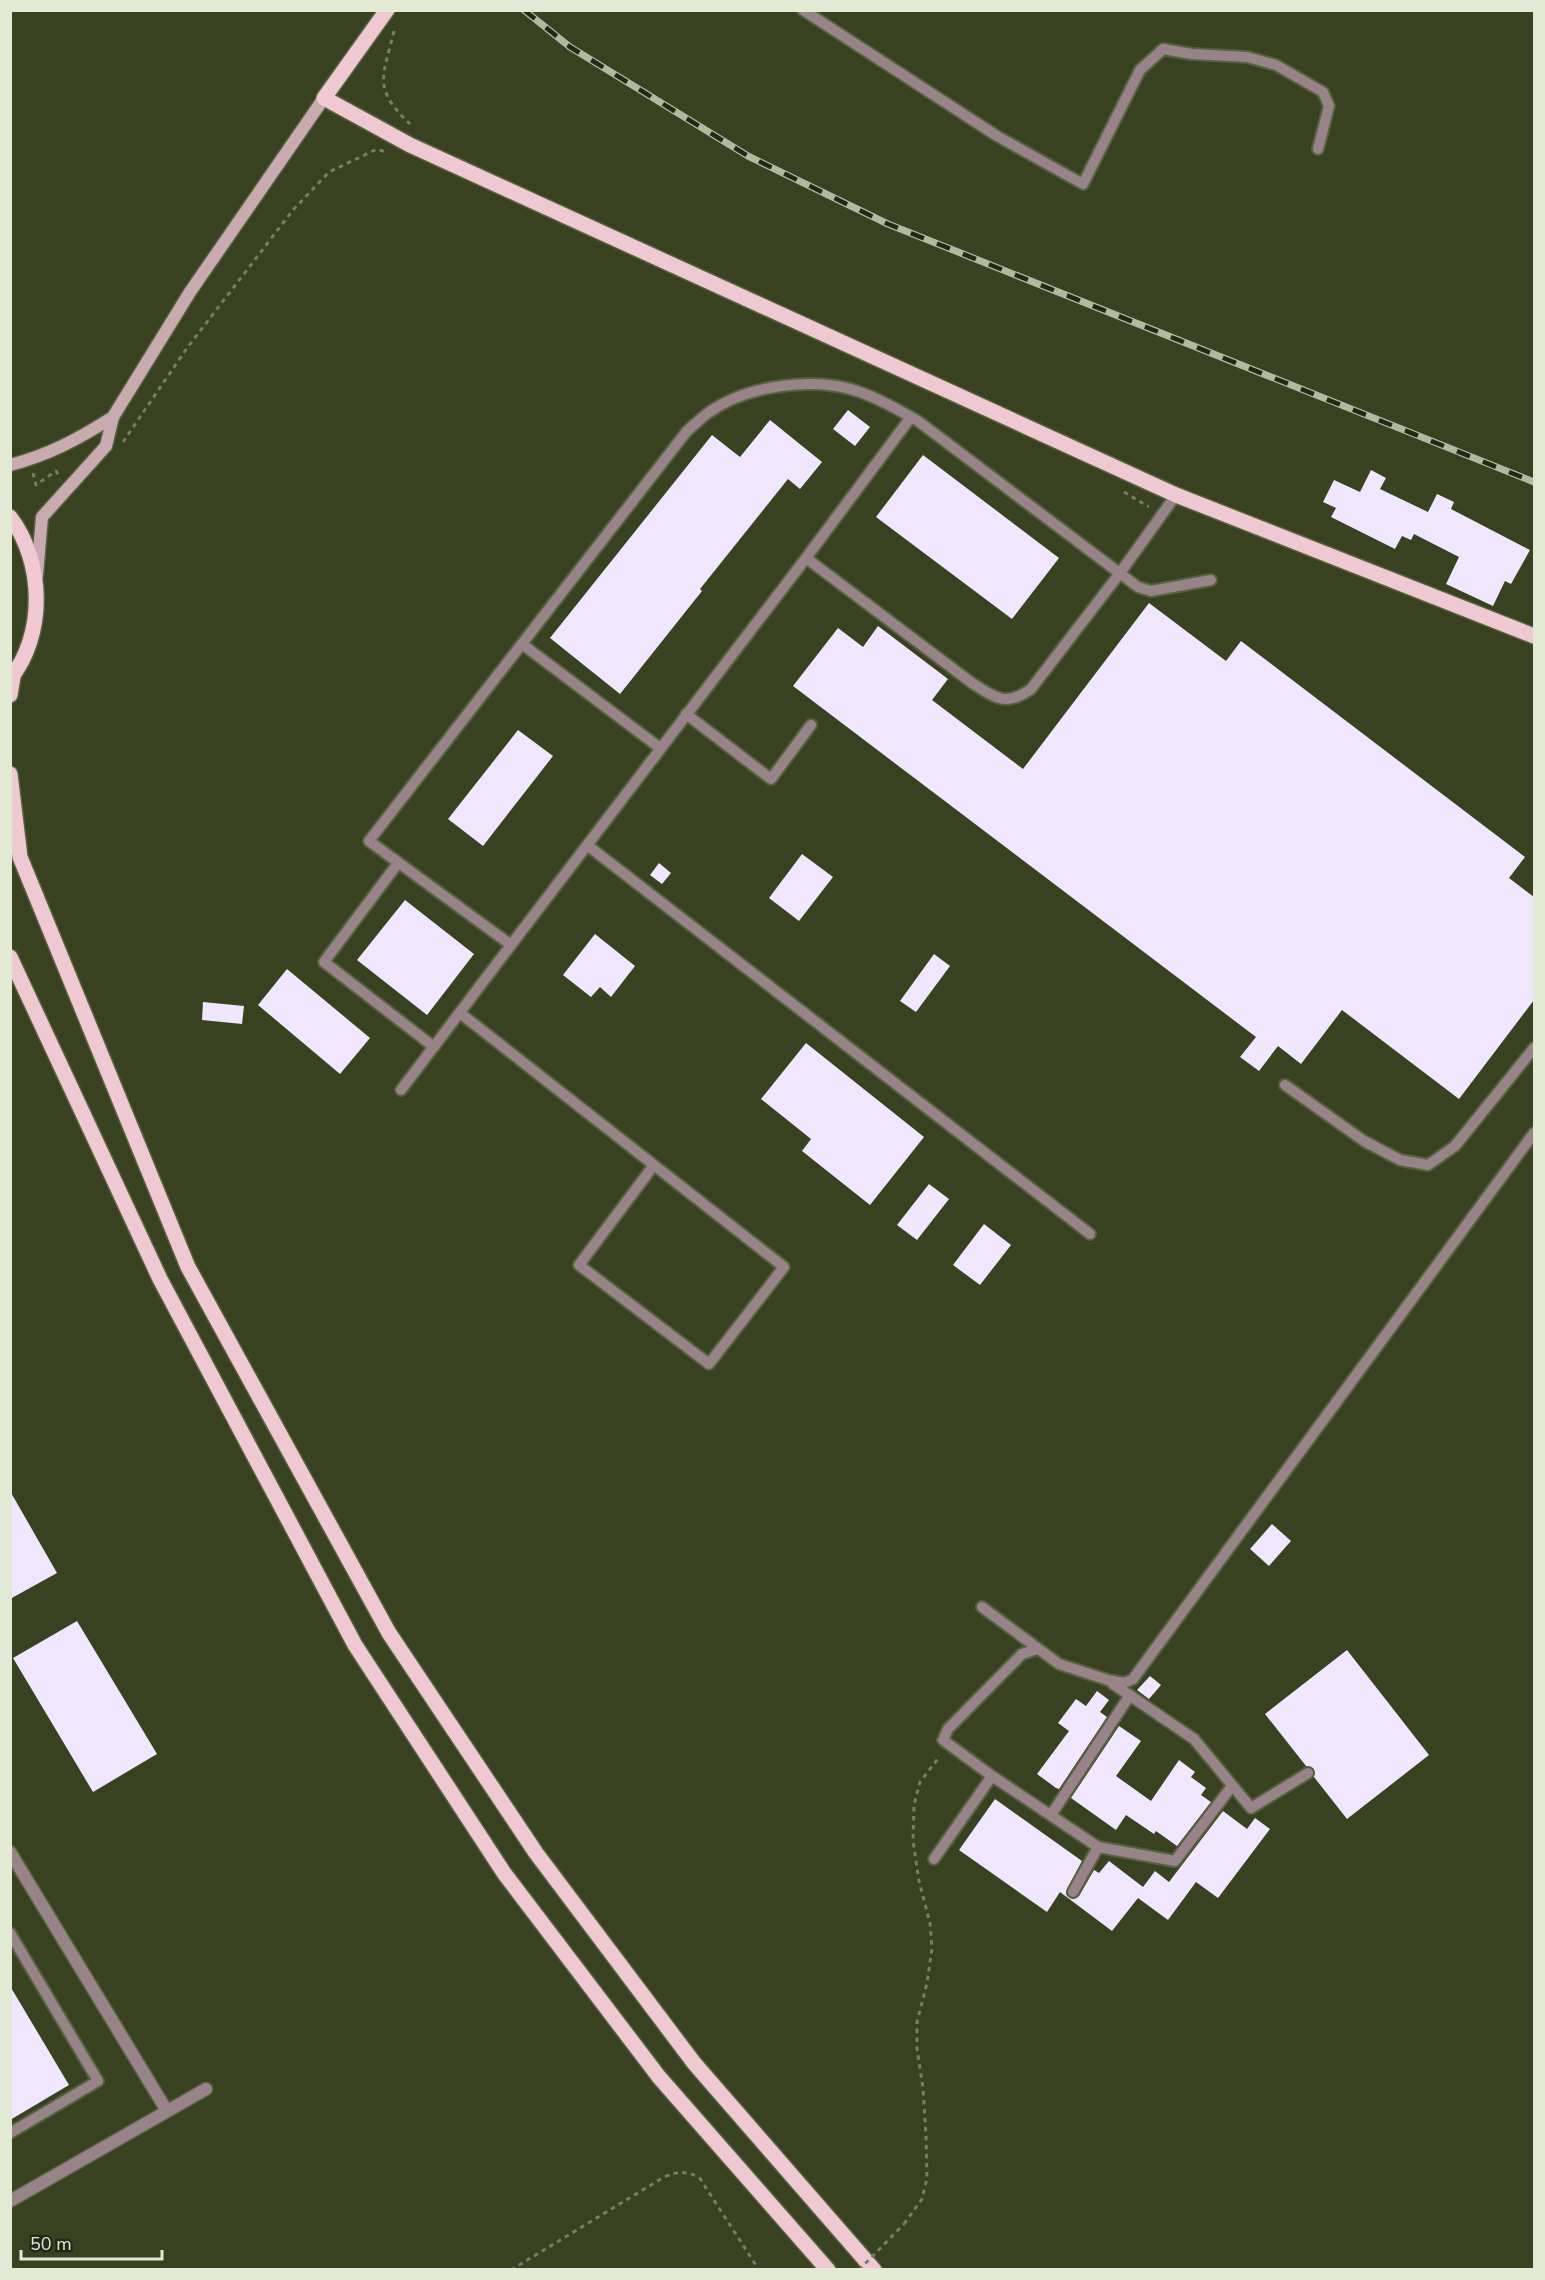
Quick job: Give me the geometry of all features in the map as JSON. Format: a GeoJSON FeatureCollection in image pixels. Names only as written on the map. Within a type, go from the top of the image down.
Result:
{"type":"FeatureCollection","features":[{"type":"Feature","properties":{"kind":"main road"},"geometry":{"type":"LineString","coordinates":[[36,585],[42,517],[106,446],[113,417],[190,292],[387,10]]}},
{"type":"Feature","properties":{"kind":"main road"},"geometry":{"type":"LineString","coordinates":[[324,98],[410,145],[1176,495],[1534,636]]}},
{"type":"Feature","properties":{"kind":"main road"},"geometry":{"type":"LineString","coordinates":[[10,465],[72,443],[113,417]]}},
{"type":"Feature","properties":{"kind":"main road"},"geometry":{"type":"LineString","coordinates":[[10,517],[18,526],[30,553],[38,596],[32,638],[12,678],[10,695]]}},
{"type":"Feature","properties":{"kind":"main road"},"geometry":{"type":"LineString","coordinates":[[10,774],[20,857],[188,1267],[389,1633],[536,1853],[694,2063],[874,2270]]}},
{"type":"Feature","properties":{"kind":"main road"},"geometry":{"type":"LineString","coordinates":[[10,957],[160,1279],[355,1645],[504,1873],[567,1957],[659,2077],[828,2270]]}},
{"type":"Feature","properties":{"kind":"street"},"geometry":{"type":"LineString","coordinates":[[10,1852],[167,2111]]}},
{"type":"Feature","properties":{"kind":"street"},"geometry":{"type":"LineString","coordinates":[[10,2201],[206,2089]]}},
{"type":"Feature","properties":{"kind":"lane"},"geometry":{"type":"LineString","coordinates":[[803,10],[998,136],[1083,184],[1140,70],[1163,49],[1192,54],[1247,57],[1276,65],[1323,92],[1329,106],[1318,149]]}},
{"type":"Feature","properties":{"kind":"lane"},"geometry":{"type":"LineString","coordinates":[[511,945],[369,842],[687,431],[709,412],[738,398],[780,386],[826,384],[859,392],[911,417],[1138,587],[1151,591],[1211,580]]}},
{"type":"Feature","properties":{"kind":"lane"},"geometry":{"type":"LineString","coordinates":[[400,1090],[911,417]]}},
{"type":"Feature","properties":{"kind":"lane"},"geometry":{"type":"LineString","coordinates":[[806,558],[972,683],[1004,699],[1018,698],[1031,689],[1120,573],[1176,495]]}},
{"type":"Feature","properties":{"kind":"lane"},"geometry":{"type":"LineString","coordinates":[[522,644],[660,748]]}},
{"type":"Feature","properties":{"kind":"lane"},"geometry":{"type":"LineString","coordinates":[[686,714],[771,779],[811,725]]}},
{"type":"Feature","properties":{"kind":"lane"},"geometry":{"type":"LineString","coordinates":[[587,845],[1090,1234]]}},
{"type":"Feature","properties":{"kind":"lane"},"geometry":{"type":"LineString","coordinates":[[398,863],[324,962],[434,1047]]}},
{"type":"Feature","properties":{"kind":"lane"},"geometry":{"type":"LineString","coordinates":[[460,1013],[654,1165],[784,1267],[709,1364],[579,1265],[654,1165]]}},
{"type":"Feature","properties":{"kind":"lane"},"geometry":{"type":"LineString","coordinates":[[1285,1085],[1364,1141],[1400,1160],[1428,1165],[1455,1146],[1534,1048]]}},
{"type":"Feature","properties":{"kind":"lane"},"geometry":{"type":"LineString","coordinates":[[982,1606],[1059,1664],[1124,1683],[1140,1671],[1534,1133]]}},
{"type":"Feature","properties":{"kind":"lane"},"geometry":{"type":"LineString","coordinates":[[1037,1649],[1022,1654],[948,1728],[943,1740],[1098,1847],[1175,1861],[1232,1786]]}},
{"type":"Feature","properties":{"kind":"lane"},"geometry":{"type":"LineString","coordinates":[[1108,1680],[1194,1739],[1251,1808],[1308,1773]]}},
{"type":"Feature","properties":{"kind":"lane"},"geometry":{"type":"LineString","coordinates":[[1051,1815],[1130,1695]]}},
{"type":"Feature","properties":{"kind":"lane"},"geometry":{"type":"LineString","coordinates":[[934,1859],[992,1776]]}},
{"type":"Feature","properties":{"kind":"lane"},"geometry":{"type":"LineString","coordinates":[[1073,1892],[1098,1847]]}},
{"type":"Feature","properties":{"kind":"lane"},"geometry":{"type":"LineString","coordinates":[[10,1933],[98,2081],[10,2133]]}},
{"type":"Feature","properties":{"kind":"path"},"geometry":{"type":"LineString","coordinates":[[118,450],[187,348],[293,210],[330,172],[377,149],[399,159],[410,145],[418,132],[391,106],[382,82],[386,57],[395,28]]}},
{"type":"Feature","properties":{"kind":"path"},"geometry":{"type":"LineString","coordinates":[[28,460],[36,485],[56,471],[68,487]]}},
{"type":"Feature","properties":{"kind":"path"},"geometry":{"type":"LineString","coordinates":[[1123,491],[1162,514]]}},
{"type":"Feature","properties":{"kind":"path"},"geometry":{"type":"LineString","coordinates":[[859,2270],[904,2224],[922,2199],[927,2178],[917,2022],[927,1983],[932,1948],[930,1923],[919,1881],[913,1842],[914,1805],[920,1782],[949,1745]]}},
{"type":"Feature","properties":{"kind":"path"},"geometry":{"type":"LineString","coordinates":[[511,2270],[664,2176],[677,2171],[688,2172],[699,2177],[759,2270]]}},
{"type":"Feature","properties":{"kind":"building"},"geometry":{"type":"Polygon","coordinates":[[[848,410],[870,427],[855,446],[833,429],[848,410]]]}},
{"type":"Feature","properties":{"kind":"building"},"geometry":{"type":"Polygon","coordinates":[[[770,420],[822,462],[800,489],[788,479],[620,694],[550,638],[712,435],[740,457],[770,420]]]}},
{"type":"Feature","properties":{"kind":"building"},"geometry":{"type":"Polygon","coordinates":[[[923,455],[1059,558],[1012,619],[876,517],[923,455]]]}},
{"type":"Feature","properties":{"kind":"building"},"geometry":{"type":"Polygon","coordinates":[[[1371,470],[1386,478],[1380,489],[1428,512],[1437,494],[1454,502],[1451,509],[1530,550],[1511,584],[1505,581],[1493,606],[1446,584],[1459,557],[1414,534],[1411,540],[1402,536],[1395,549],[1331,517],[1336,508],[1323,502],[1334,480],[1360,492],[1371,470]]]}},
{"type":"Feature","properties":{"kind":"building"},"geometry":{"type":"Polygon","coordinates":[[[1149,603],[1226,661],[1241,641],[1525,857],[1509,878],[1534,897],[1534,1000],[1459,1099],[1342,1010],[1301,1064],[1278,1046],[1259,1071],[1240,1057],[1256,1037],[793,686],[838,628],[863,647],[878,626],[948,679],[932,700],[1023,769],[1149,603]]]}},
{"type":"Feature","properties":{"kind":"building"},"geometry":{"type":"Polygon","coordinates":[[[518,730],[553,756],[483,846],[448,819],[518,730]]]}},
{"type":"Feature","properties":{"kind":"building"},"geometry":{"type":"Polygon","coordinates":[[[802,854],[833,877],[799,921],[769,898],[802,854]]]}},
{"type":"Feature","properties":{"kind":"building"},"geometry":{"type":"Polygon","coordinates":[[[659,863],[671,873],[662,884],[650,875],[659,863]]]}},
{"type":"Feature","properties":{"kind":"building"},"geometry":{"type":"Polygon","coordinates":[[[405,900],[474,954],[427,1015],[357,960],[405,900]]]}},
{"type":"Feature","properties":{"kind":"building"},"geometry":{"type":"Polygon","coordinates":[[[595,934],[635,966],[611,997],[600,987],[591,997],[563,975],[595,934]]]}},
{"type":"Feature","properties":{"kind":"building"},"geometry":{"type":"Polygon","coordinates":[[[934,954],[950,966],[916,1012],[900,1001],[934,954]]]}},
{"type":"Feature","properties":{"kind":"building"},"geometry":{"type":"Polygon","coordinates":[[[287,969],[370,1038],[340,1074],[258,1005],[287,969]]]}},
{"type":"Feature","properties":{"kind":"building"},"geometry":{"type":"Polygon","coordinates":[[[203,1002],[244,1006],[242,1024],[202,1020],[203,1002]]]}},
{"type":"Feature","properties":{"kind":"building"},"geometry":{"type":"Polygon","coordinates":[[[806,1043],[924,1137],[870,1205],[802,1151],[811,1139],[761,1099],[806,1043]]]}},
{"type":"Feature","properties":{"kind":"building"},"geometry":{"type":"Polygon","coordinates":[[[929,1184],[949,1199],[917,1240],[897,1225],[929,1184]]]}},
{"type":"Feature","properties":{"kind":"building"},"geometry":{"type":"Polygon","coordinates":[[[984,1224],[1011,1245],[980,1285],[953,1265],[984,1224]]]}},
{"type":"Feature","properties":{"kind":"building"},"geometry":{"type":"Polygon","coordinates":[[[10,1491],[57,1573],[10,1599],[10,1491]]]}},
{"type":"Feature","properties":{"kind":"building"},"geometry":{"type":"Polygon","coordinates":[[[1272,1524],[1291,1541],[1269,1566],[1250,1549],[1272,1524]]]}},
{"type":"Feature","properties":{"kind":"building"},"geometry":{"type":"Polygon","coordinates":[[[77,1621],[157,1754],[93,1792],[13,1658],[77,1621]]]}},
{"type":"Feature","properties":{"kind":"building"},"geometry":{"type":"Polygon","coordinates":[[[1347,1650],[1429,1755],[1347,1819],[1314,1777],[1314,1769],[1306,1766],[1265,1714],[1347,1650]]]}},
{"type":"Feature","properties":{"kind":"building"},"geometry":{"type":"Polygon","coordinates":[[[1150,1676],[1161,1685],[1149,1699],[1137,1690],[1150,1676]]]}},
{"type":"Feature","properties":{"kind":"building"},"geometry":{"type":"Polygon","coordinates":[[[1097,1691],[1109,1700],[1100,1712],[1107,1717],[1059,1789],[1056,1788],[1037,1774],[1069,1731],[1058,1723],[1076,1699],[1086,1706],[1097,1691]]]}},
{"type":"Feature","properties":{"kind":"building"},"geometry":{"type":"Polygon","coordinates":[[[1119,1726],[1141,1741],[1116,1776],[1151,1801],[1179,1760],[1195,1772],[1191,1777],[1206,1788],[1201,1795],[1211,1802],[1177,1846],[1156,1831],[1154,1834],[1126,1815],[1116,1830],[1071,1798],[1119,1726]]]}},
{"type":"Feature","properties":{"kind":"building"},"geometry":{"type":"Polygon","coordinates":[[[995,1799],[1082,1861],[1066,1892],[1067,1896],[1073,1899],[1079,1896],[1094,1870],[1099,1873],[1109,1861],[1143,1887],[1155,1871],[1169,1882],[1223,1811],[1247,1829],[1255,1818],[1270,1829],[1218,1898],[1196,1882],[1168,1920],[1138,1898],[1112,1931],[1060,1892],[1047,1912],[959,1850],[995,1799]]]}},
{"type":"Feature","properties":{"kind":"building"},"geometry":{"type":"Polygon","coordinates":[[[10,1986],[69,2085],[10,2120],[10,1986]]]}},
{"type":"Feature","properties":{"kind":"railway"},"geometry":{"type":"LineString","coordinates":[[524,10],[570,47],[748,156],[888,224],[1534,482]]}}]}
